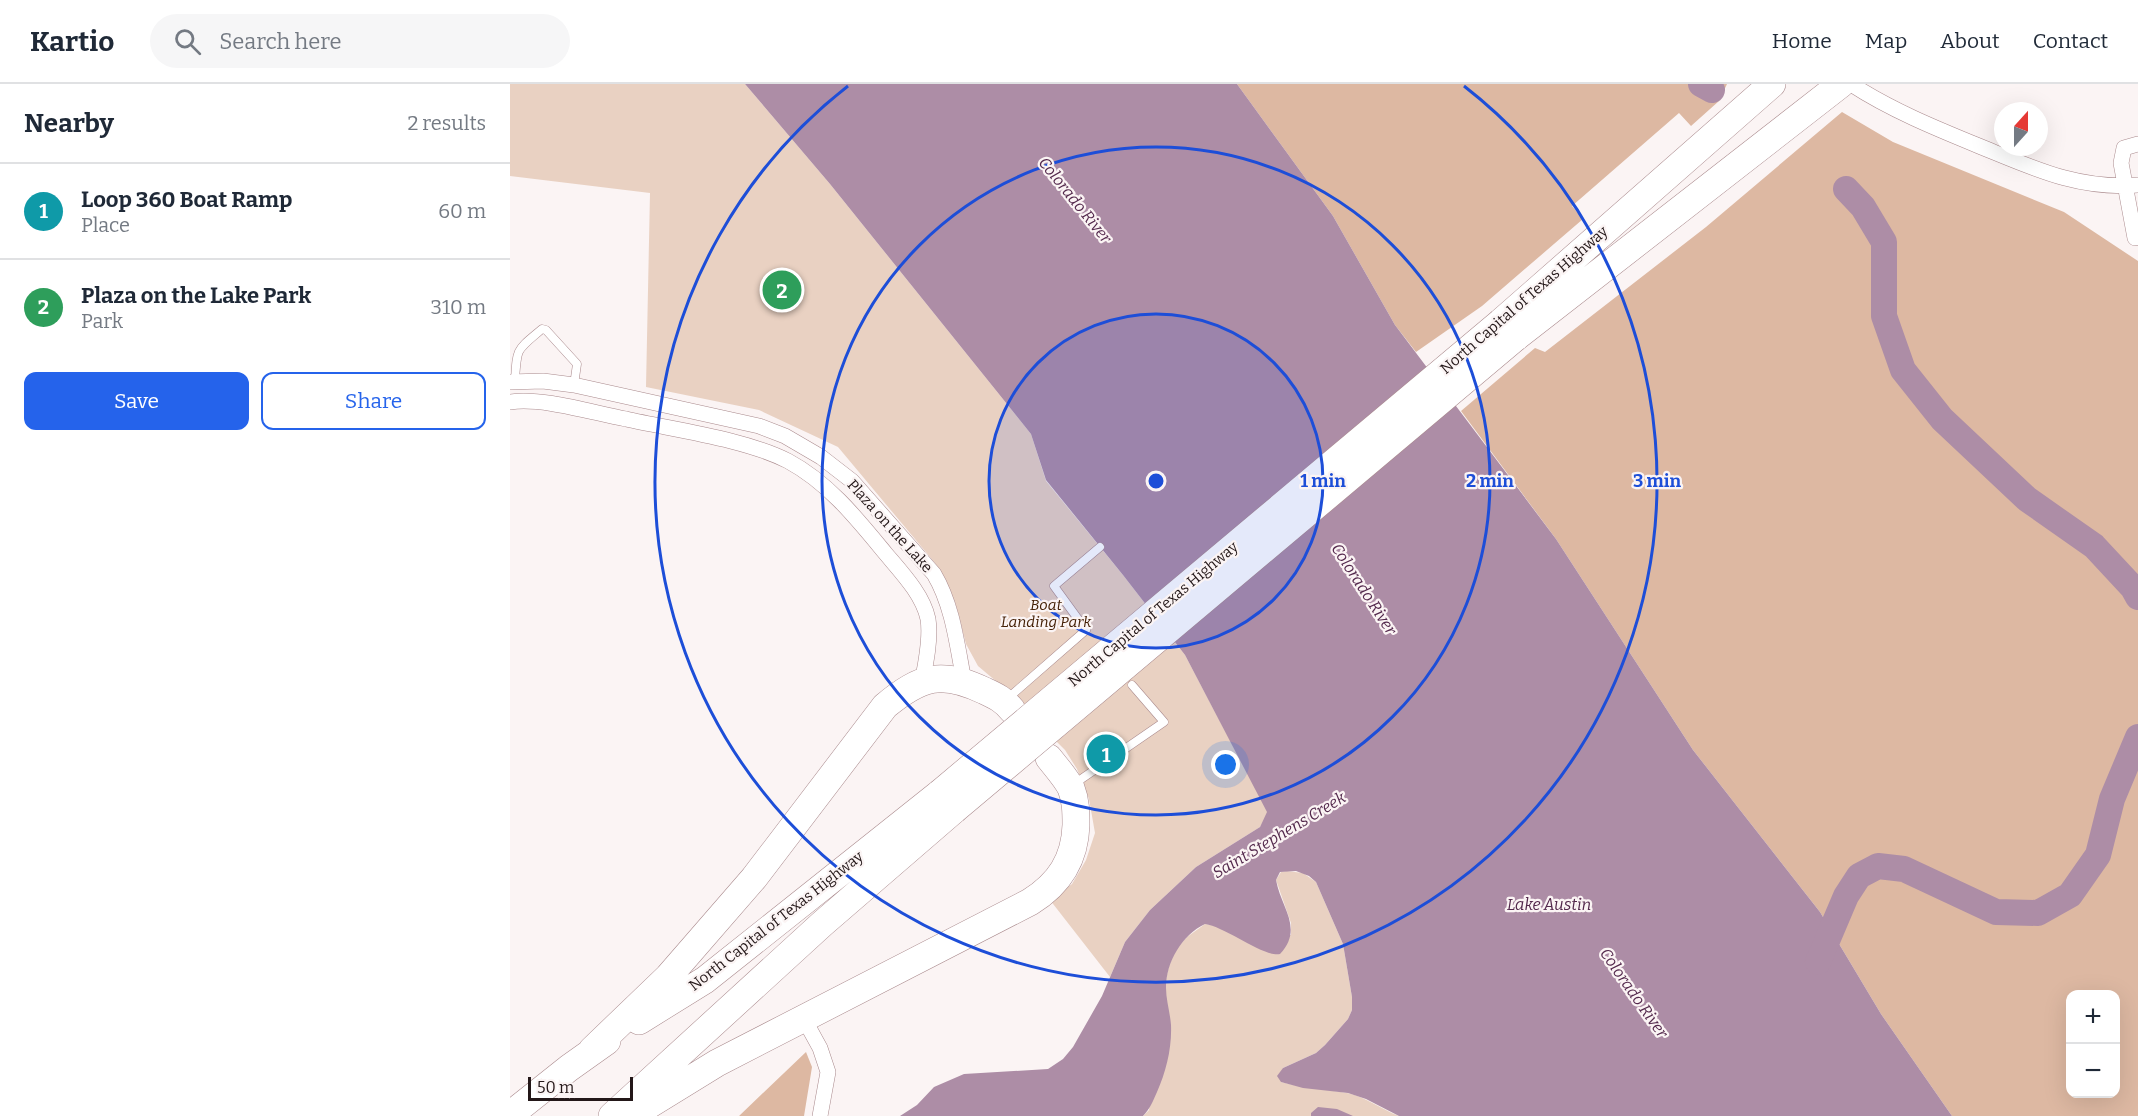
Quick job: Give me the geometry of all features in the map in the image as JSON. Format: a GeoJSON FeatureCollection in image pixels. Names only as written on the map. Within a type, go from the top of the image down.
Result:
{"type":"FeatureCollection","features":[{"type":"Feature","properties":{"kind":"highway","name":"North Capital of Texas Highway"},"geometry":{"type":"LineString","coordinates":[[510,1115],[592,1050],[705,980],[947,802],[1508,330],[1772,84]]}},
{"type":"Feature","properties":{"kind":"highway","name":"North Capital of Texas Highway"},"geometry":{"type":"LineString","coordinates":[[1508,330],[1841,84]]}},
{"type":"Feature","properties":{"kind":"highway"},"geometry":{"type":"LineString","coordinates":[[592,1050],[668,977],[754,878],[885,706],[902,692],[922,682],[943,678],[964,681],[1008,705]]}},
{"type":"Feature","properties":{"kind":"highway"},"geometry":{"type":"LineString","coordinates":[[632,1116],[717,1063],[1044,893],[1072,856],[1075,839],[1076,806],[1070,787],[1049,758]]}},
{"type":"Feature","properties":{"kind":"highway","name":"North Capital of Texas Highway"},"geometry":{"type":"LineString","coordinates":[[612,1116],[822,924],[947,802]]}},
{"type":"Feature","properties":{"kind":"street"},"geometry":{"type":"LineString","coordinates":[[1851,84],[1878,102],[1935,128],[2057,177],[2106,185],[2132,185]]}},
{"type":"Feature","properties":{"kind":"street"},"geometry":{"type":"LineString","coordinates":[[2135,238],[2132,185],[2121,163],[2124,148],[2138,144]]}},
{"type":"Feature","properties":{"kind":"street","name":"Plaza on the Lake"},"geometry":{"type":"LineString","coordinates":[[513,381],[543,381],[574,386],[759,426],[802,446],[837,469],[852,481],[934,574],[949,606],[964,681]]}},
{"type":"Feature","properties":{"kind":"street"},"geometry":{"type":"LineString","coordinates":[[571,408],[574,386]]}},
{"type":"Feature","properties":{"kind":"street","name":"Plaza on the Lake"},"geometry":{"type":"LineString","coordinates":[[510,402],[519,401],[571,408],[760,450],[788,462],[821,483],[847,507],[902,573],[924,606],[928,620],[928,634],[922,682]]}},
{"type":"Feature","properties":{"kind":"street"},"geometry":{"type":"LineString","coordinates":[[804,1019],[820,1048],[828,1072],[820,1116]]}},
{"type":"Feature","properties":{"kind":"lane"},"geometry":{"type":"LineString","coordinates":[[513,381],[519,348],[542,329],[546,330],[577,364],[574,386]]}},
{"type":"Feature","properties":{"kind":"lane"},"geometry":{"type":"LineString","coordinates":[[1008,705],[1086,630],[1054,586],[1100,547]]}},
{"type":"Feature","properties":{"kind":"lane"},"geometry":{"type":"LineString","coordinates":[[1070,787],[1164,722],[1132,685]]}},
{"type":"Feature","properties":{"kind":"green space","name":"Boat Landing Park"},"geometry":{"type":"Polygon","coordinates":[[[510,84],[745,84],[830,184],[1031,434],[1046,481],[1185,655],[1268,812],[1260,827],[1196,867],[1150,910],[1125,942],[1110,977],[1050,900],[1072,884],[1086,860],[1095,833],[1089,799],[1077,769],[1065,750],[978,666],[966,644],[955,602],[935,563],[838,447],[759,410],[646,387],[650,193],[510,176],[510,84]]]}},
{"type":"Feature","properties":{"kind":"green space"},"geometry":{"type":"Polygon","coordinates":[[[1281,872],[1303,873],[1316,882],[1343,944],[1352,1010],[1348,1019],[1316,1053],[1283,1068],[1281,1082],[1354,1095],[1399,1116],[1143,1116],[1149,1110],[1164,987],[1176,949],[1187,937],[1205,924],[1291,935],[1291,923],[1276,880],[1281,872]]]}},
{"type":"Feature","properties":{"kind":"shaded area"},"geometry":{"type":"Polygon","coordinates":[[[1237,84],[1727,84],[1719,101],[1691,126],[1679,113],[1572,206],[1583,219],[1482,306],[1416,352],[1395,325],[1333,216],[1237,84]]]}},
{"type":"Feature","properties":{"kind":"shaded area"},"geometry":{"type":"Polygon","coordinates":[[[1842,112],[1893,142],[2064,212],[2138,261],[2138,1116],[1952,1116],[1881,1014],[1820,912],[1693,750],[1556,539],[1461,411],[1535,348],[1545,352],[1706,227],[1842,112]]]}},
{"type":"Feature","properties":{"kind":"shaded area"},"geometry":{"type":"Polygon","coordinates":[[[806,1052],[812,1067],[804,1116],[739,1116],[806,1052]]]}},
{"type":"Feature","properties":{"kind":"water","name":"Lake Austin"},"geometry":{"type":"Polygon","coordinates":[[[745,84],[1237,84],[1333,216],[1395,325],[1556,539],[1693,750],[1820,912],[1881,1014],[1952,1116],[1399,1116],[1366,1099],[1348,1093],[1303,1088],[1281,1082],[1277,1076],[1283,1068],[1316,1053],[1348,1019],[1352,1010],[1343,944],[1316,882],[1309,876],[1296,871],[1280,872],[1276,880],[1291,927],[1287,945],[1280,954],[1273,954],[1255,947],[1214,926],[1205,924],[1189,935],[1177,950],[1167,978],[1166,993],[1171,1025],[1168,1060],[1157,1092],[1143,1116],[900,1116],[917,1105],[934,1087],[964,1074],[1048,1069],[1063,1059],[1073,1047],[1102,996],[1125,942],[1150,910],[1196,867],[1260,827],[1267,812],[1185,655],[1046,480],[1031,434],[830,184],[745,84]]]}},
{"type":"Feature","properties":{"kind":"water"},"geometry":{"type":"Polygon","coordinates":[[[1318,1107],[1337,1109],[1353,1116],[1311,1116],[1311,1113],[1318,1107]]]}},
{"type":"Feature","properties":{"kind":"waterway"},"geometry":{"type":"LineString","coordinates":[[1701,84],[1712,90]]}},
{"type":"Feature","properties":{"kind":"waterway"},"geometry":{"type":"LineString","coordinates":[[1846,189],[1863,207],[1884,242],[1884,316],[1903,370],[1942,419],[2027,499],[2094,546],[2133,588],[2138,597]]}},
{"type":"Feature","properties":{"kind":"waterway"},"geometry":{"type":"LineString","coordinates":[[1818,962],[1846,896],[1859,876],[1878,866],[1904,869],[1996,912],[2038,913],[2070,895],[2098,855],[2112,799],[2138,737]]}},
{"type":"Feature","properties":{"kind":"place","name":"Plaza on the Lake Park"},"geometry":{"type":"Point","coordinates":[782,290]}},
{"type":"Feature","properties":{"kind":"place","name":"Loop 360 Boat Ramp"},"geometry":{"type":"Point","coordinates":[1106,754]}},
{"type":"Feature","properties":{"kind":"water label","name":"Colorado River"},"geometry":{"type":"Point","coordinates":[1075,200]}},
{"type":"Feature","properties":{"kind":"water label","name":"Colorado River"},"geometry":{"type":"Point","coordinates":[1364,589]}},
{"type":"Feature","properties":{"kind":"water label","name":"Saint Stephens Creek"},"geometry":{"type":"Point","coordinates":[1279,835]}},
{"type":"Feature","properties":{"kind":"water label","name":"Colorado River"},"geometry":{"type":"Point","coordinates":[1634,993]}}]}
